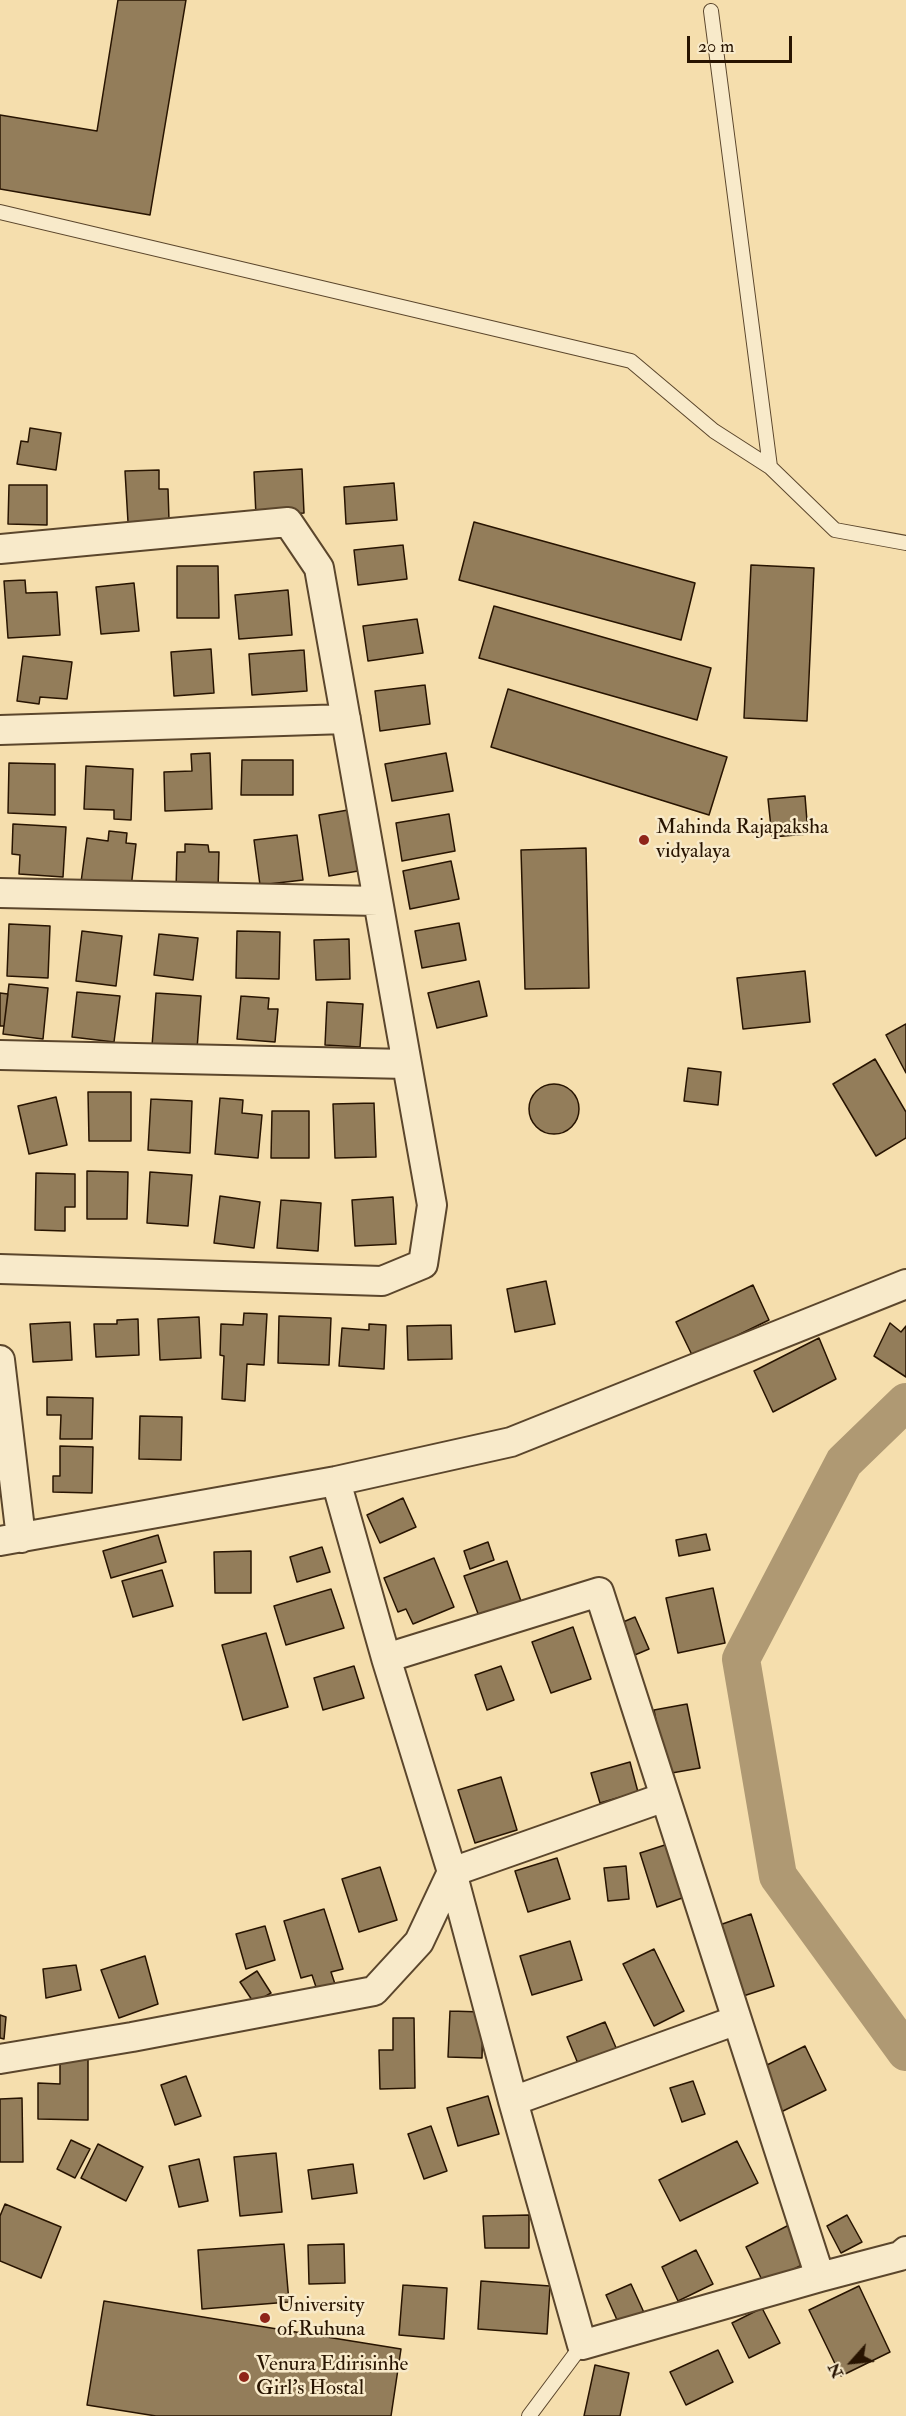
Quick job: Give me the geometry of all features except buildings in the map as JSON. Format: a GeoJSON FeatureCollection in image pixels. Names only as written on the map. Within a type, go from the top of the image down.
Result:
{"type":"FeatureCollection","features":[{"type":"Feature","properties":{"kind":"street"},"geometry":{"type":"LineString","coordinates":[[0,549],[288,522],[319,568],[432,1205],[423,1264],[382,1281],[0,1269]]}},
{"type":"Feature","properties":{"kind":"street"},"geometry":{"type":"LineString","coordinates":[[0,730],[346,719]]}},
{"type":"Feature","properties":{"kind":"street"},"geometry":{"type":"LineString","coordinates":[[0,893],[378,901]]}},
{"type":"Feature","properties":{"kind":"street"},"geometry":{"type":"LineString","coordinates":[[0,1055],[407,1064]]}},
{"type":"Feature","properties":{"kind":"street"},"geometry":{"type":"LineString","coordinates":[[0,1360],[10,1540],[336,1481],[511,1442],[906,1284]]}},
{"type":"Feature","properties":{"kind":"street"},"geometry":{"type":"LineString","coordinates":[[336,1481],[386,1658],[452,1872],[513,2101],[582,2345],[900,2256],[906,2251]]}},
{"type":"Feature","properties":{"kind":"street"},"geometry":{"type":"LineString","coordinates":[[386,1658],[599,1592],[820,2277]]}},
{"type":"Feature","properties":{"kind":"street"},"geometry":{"type":"LineString","coordinates":[[0,2059],[132,2037],[374,1991],[419,1942],[452,1872],[665,1797]]}},
{"type":"Feature","properties":{"kind":"street"},"geometry":{"type":"LineString","coordinates":[[513,2101],[737,2020]]}},
{"type":"Feature","properties":{"kind":"lane"},"geometry":{"type":"LineString","coordinates":[[711,11],[770,467]]}},
{"type":"Feature","properties":{"kind":"lane"},"geometry":{"type":"LineString","coordinates":[[0,212],[631,361],[714,430],[770,467],[835,530],[906,543]]}},
{"type":"Feature","properties":{"kind":"lane"},"geometry":{"type":"LineString","coordinates":[[529,2416],[582,2345]]}},
{"type":"Feature","properties":{"kind":"waterway"},"geometry":{"type":"LineString","coordinates":[[906,1402],[844,1462],[741,1659],[778,1876],[906,2052]]}},
{"type":"Feature","properties":{"kind":"place","name":"Mahinda Rajapaksha vidyalaya"},"geometry":{"type":"Point","coordinates":[644,840]}},
{"type":"Feature","properties":{"kind":"place","name":"University of Ruhuna"},"geometry":{"type":"Point","coordinates":[265,2318]}},
{"type":"Feature","properties":{"kind":"place","name":"Venura Edirisinhe Girl's Hostal"},"geometry":{"type":"Point","coordinates":[244,2377]}}]}
